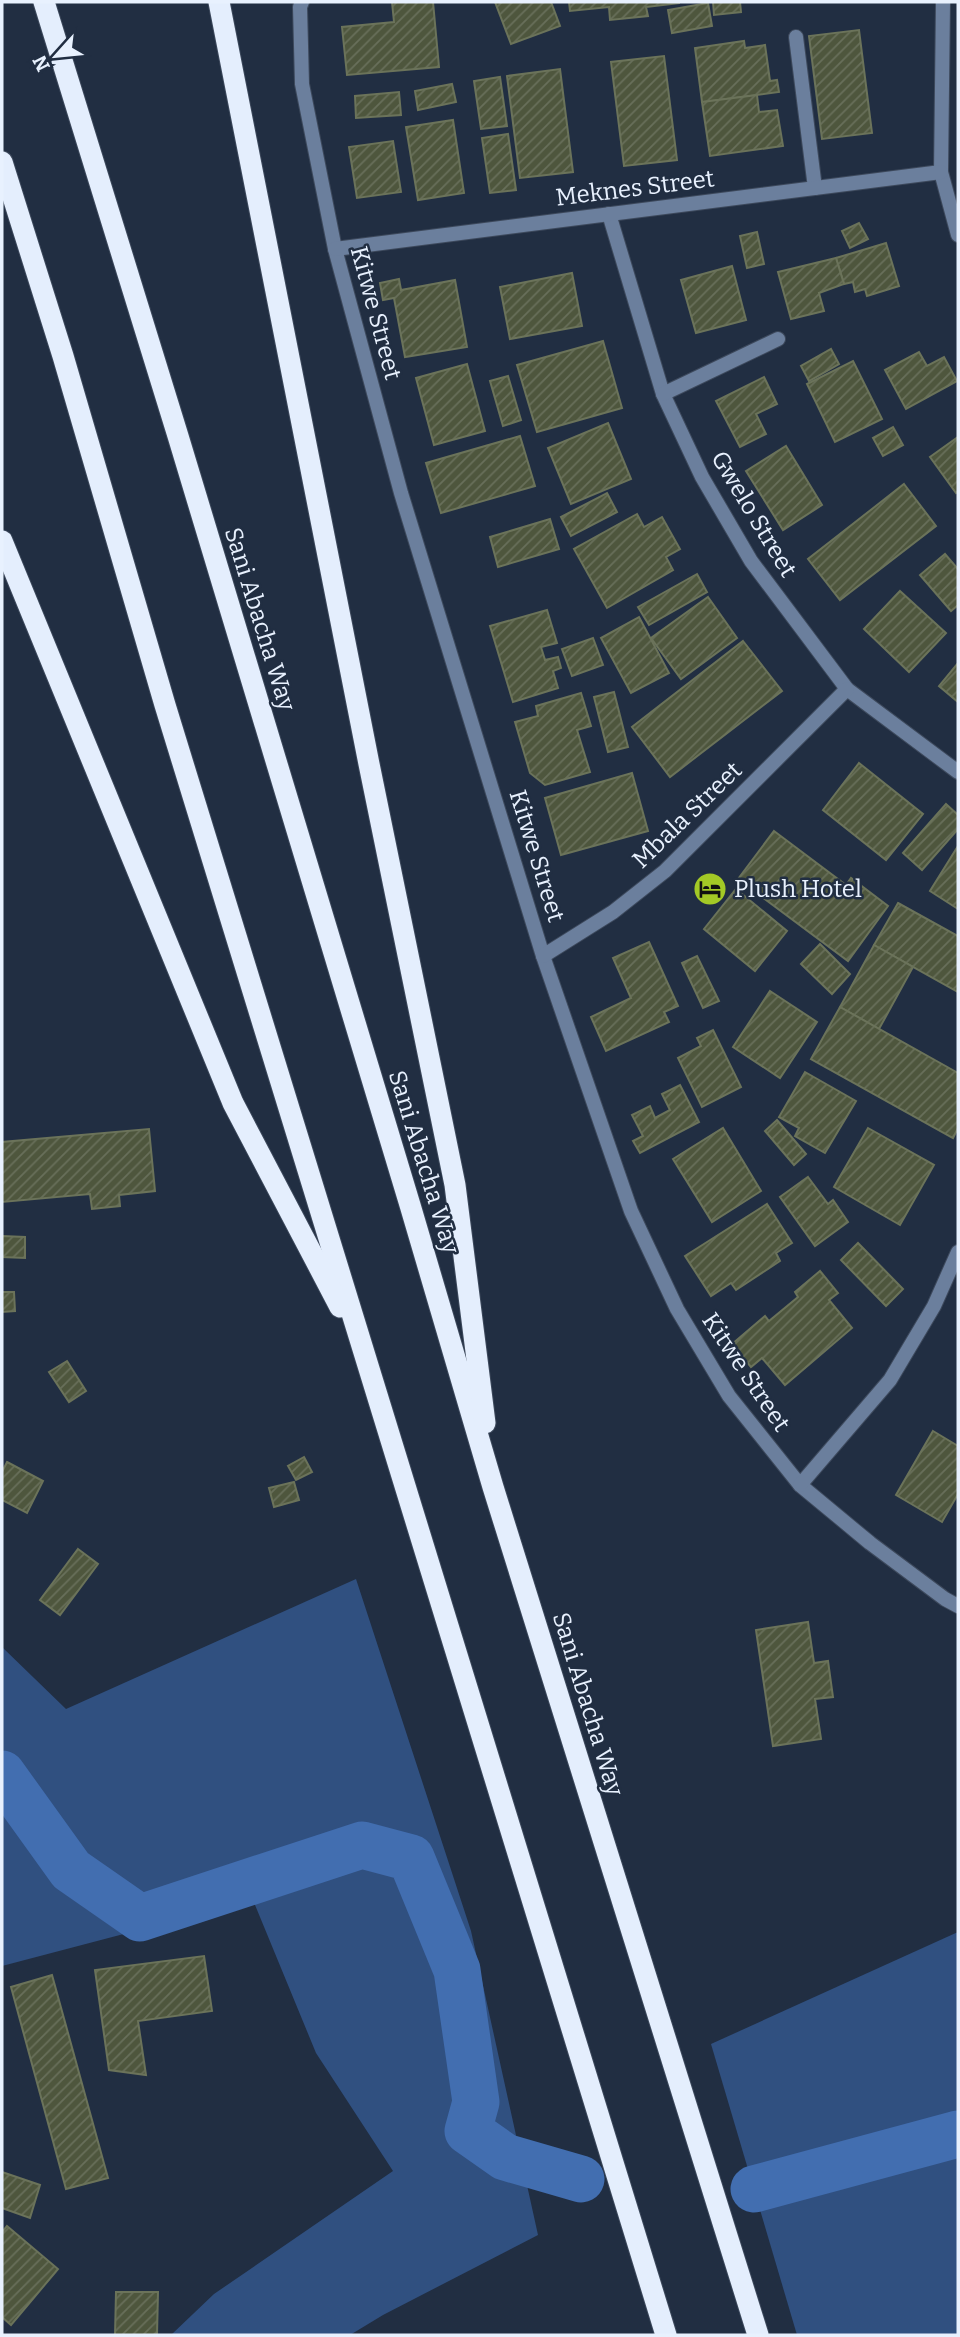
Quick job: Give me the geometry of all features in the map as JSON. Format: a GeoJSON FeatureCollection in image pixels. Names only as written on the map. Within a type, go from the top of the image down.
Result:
{"type":"FeatureCollection","features":[{"type":"Feature","properties":{"kind":"highway","name":"Sani Abacha Way"},"geometry":{"type":"LineString","coordinates":[[44,2],[402,1178],[492,1488],[758,2335]]}},
{"type":"Feature","properties":{"kind":"highway"},"geometry":{"type":"LineString","coordinates":[[219,2],[455,1185],[492,1488]]}},
{"type":"Feature","properties":{"kind":"highway"},"geometry":{"type":"LineString","coordinates":[[2,162],[63,356],[165,705],[666,2335]]}},
{"type":"Feature","properties":{"kind":"highway"},"geometry":{"type":"LineString","coordinates":[[2,541],[233,1103],[364,1352]]}},
{"type":"Feature","properties":{"kind":"street","name":"Kitwe Street"},"geometry":{"type":"LineString","coordinates":[[302,2],[302,84],[335,249],[401,493],[543,956],[631,1211],[677,1309],[729,1396],[800,1485],[870,1543],[944,1599],[958,1606]]}},
{"type":"Feature","properties":{"kind":"street"},"geometry":{"type":"LineString","coordinates":[[943,2],[941,172],[958,235]]}},
{"type":"Feature","properties":{"kind":"street"},"geometry":{"type":"LineString","coordinates":[[796,37],[815,188]]}},
{"type":"Feature","properties":{"kind":"street","name":"Meknes Street"},"geometry":{"type":"LineString","coordinates":[[335,249],[941,172]]}},
{"type":"Feature","properties":{"kind":"street","name":"Gwelo Street"},"geometry":{"type":"LineString","coordinates":[[609,214],[663,394],[702,477],[751,561],[848,688],[958,772]]}},
{"type":"Feature","properties":{"kind":"street"},"geometry":{"type":"LineString","coordinates":[[663,394],[778,339]]}},
{"type":"Feature","properties":{"kind":"street","name":"Mbala Street"},"geometry":{"type":"LineString","coordinates":[[543,956],[612,912],[665,871],[848,688]]}},
{"type":"Feature","properties":{"kind":"street"},"geometry":{"type":"LineString","coordinates":[[800,1485],[890,1380],[934,1306],[958,1252]]}},
{"type":"Feature","properties":{"kind":"shaded area"},"geometry":{"type":"Polygon","coordinates":[[[356,1579],[471,1931],[538,2235],[383,2315],[350,2335],[171,2335],[214,2294],[393,2171],[316,2053],[253,1900],[2,1966],[2,1647],[66,1709],[356,1579]]]}},
{"type":"Feature","properties":{"kind":"shaded area"},"geometry":{"type":"Polygon","coordinates":[[[958,1932],[958,2335],[797,2335],[711,2044],[958,1932]]]}},
{"type":"Feature","properties":{"kind":"building"},"geometry":{"type":"Polygon","coordinates":[[[392,2],[433,2],[439,67],[347,75],[342,27],[394,22],[392,2]]]}},
{"type":"Feature","properties":{"kind":"building"},"geometry":{"type":"Polygon","coordinates":[[[495,2],[551,2],[560,26],[511,44],[495,2]]]}},
{"type":"Feature","properties":{"kind":"building"},"geometry":{"type":"Polygon","coordinates":[[[569,2],[679,3],[646,7],[648,16],[610,20],[609,7],[570,11],[569,2]]]}},
{"type":"Feature","properties":{"kind":"building"},"geometry":{"type":"Polygon","coordinates":[[[713,2],[740,2],[741,12],[714,15],[713,2]]]}},
{"type":"Feature","properties":{"kind":"building"},"geometry":{"type":"Polygon","coordinates":[[[708,3],[712,26],[672,33],[668,10],[708,3]]]}},
{"type":"Feature","properties":{"kind":"building"},"geometry":{"type":"Polygon","coordinates":[[[859,30],[872,133],[822,139],[809,36],[859,30]]]}},
{"type":"Feature","properties":{"kind":"building"},"geometry":{"type":"Polygon","coordinates":[[[744,41],[745,48],[765,45],[770,81],[777,80],[779,92],[702,102],[695,48],[744,41]]]}},
{"type":"Feature","properties":{"kind":"building"},"geometry":{"type":"Polygon","coordinates":[[[664,56],[677,160],[624,166],[611,62],[664,56]]]}},
{"type":"Feature","properties":{"kind":"building"},"geometry":{"type":"Polygon","coordinates":[[[560,69],[573,172],[520,178],[507,76],[560,69]]]}},
{"type":"Feature","properties":{"kind":"building"},"geometry":{"type":"Polygon","coordinates":[[[500,77],[507,126],[481,129],[474,81],[500,77]]]}},
{"type":"Feature","properties":{"kind":"building"},"geometry":{"type":"Polygon","coordinates":[[[452,84],[456,102],[418,110],[415,91],[452,84]]]}},
{"type":"Feature","properties":{"kind":"building"},"geometry":{"type":"Polygon","coordinates":[[[399,92],[401,115],[356,118],[355,96],[399,92]]]}},
{"type":"Feature","properties":{"kind":"building"},"geometry":{"type":"Polygon","coordinates":[[[757,95],[759,112],[777,110],[783,146],[710,156],[702,102],[757,95]]]}},
{"type":"Feature","properties":{"kind":"building"},"geometry":{"type":"Polygon","coordinates":[[[453,120],[464,193],[418,200],[406,127],[453,120]]]}},
{"type":"Feature","properties":{"kind":"building"},"geometry":{"type":"Polygon","coordinates":[[[508,134],[516,190],[490,193],[482,138],[508,134]]]}},
{"type":"Feature","properties":{"kind":"building"},"geometry":{"type":"Polygon","coordinates":[[[393,141],[401,192],[357,198],[349,147],[393,141]]]}},
{"type":"Feature","properties":{"kind":"building"},"geometry":{"type":"Polygon","coordinates":[[[859,223],[868,239],[850,248],[842,231],[859,223]]]}},
{"type":"Feature","properties":{"kind":"building"},"geometry":{"type":"Polygon","coordinates":[[[757,232],[764,264],[747,268],[740,236],[757,232]]]}},
{"type":"Feature","properties":{"kind":"building"},"geometry":{"type":"Polygon","coordinates":[[[886,243],[899,286],[867,296],[865,289],[855,292],[853,282],[844,284],[836,258],[886,243]]]}},
{"type":"Feature","properties":{"kind":"building"},"geometry":{"type":"Polygon","coordinates":[[[836,258],[844,284],[819,293],[824,311],[791,319],[778,272],[836,258]]]}},
{"type":"Feature","properties":{"kind":"building"},"geometry":{"type":"Polygon","coordinates":[[[732,266],[746,320],[696,333],[681,280],[732,266]]]}},
{"type":"Feature","properties":{"kind":"building"},"geometry":{"type":"Polygon","coordinates":[[[572,273],[582,326],[510,339],[500,287],[572,273]]]}},
{"type":"Feature","properties":{"kind":"building"},"geometry":{"type":"Polygon","coordinates":[[[399,279],[401,290],[455,280],[467,347],[405,357],[394,298],[383,300],[380,283],[399,279]]]}},
{"type":"Feature","properties":{"kind":"building"},"geometry":{"type":"Polygon","coordinates":[[[603,341],[622,408],[537,432],[517,365],[603,341]]]}},
{"type":"Feature","properties":{"kind":"building"},"geometry":{"type":"Polygon","coordinates":[[[831,349],[839,364],[809,381],[801,366],[831,349]]]}},
{"type":"Feature","properties":{"kind":"building"},"geometry":{"type":"Polygon","coordinates":[[[919,352],[927,366],[944,357],[957,381],[906,409],[885,370],[919,352]]]}},
{"type":"Feature","properties":{"kind":"building"},"geometry":{"type":"Polygon","coordinates":[[[853,361],[882,419],[835,442],[807,384],[853,361]]]}},
{"type":"Feature","properties":{"kind":"building"},"geometry":{"type":"Polygon","coordinates":[[[467,364],[485,431],[434,445],[416,378],[467,364]]]}},
{"type":"Feature","properties":{"kind":"building"},"geometry":{"type":"Polygon","coordinates":[[[508,376],[521,420],[503,426],[490,381],[508,376]]]}},
{"type":"Feature","properties":{"kind":"building"},"geometry":{"type":"Polygon","coordinates":[[[764,377],[777,404],[756,414],[766,434],[740,447],[716,401],[764,377]]]}},
{"type":"Feature","properties":{"kind":"building"},"geometry":{"type":"Polygon","coordinates":[[[608,423],[631,479],[571,504],[548,448],[608,423]]]}},
{"type":"Feature","properties":{"kind":"building"},"geometry":{"type":"Polygon","coordinates":[[[893,427],[903,445],[883,456],[873,438],[893,427]]]}},
{"type":"Feature","properties":{"kind":"building"},"geometry":{"type":"Polygon","coordinates":[[[520,436],[535,486],[441,513],[426,463],[520,436]]]}},
{"type":"Feature","properties":{"kind":"building"},"geometry":{"type":"Polygon","coordinates":[[[958,437],[958,491],[956,493],[930,457],[958,437]]]}},
{"type":"Feature","properties":{"kind":"building"},"geometry":{"type":"Polygon","coordinates":[[[786,446],[822,505],[783,530],[746,471],[786,446]]]}},
{"type":"Feature","properties":{"kind":"building"},"geometry":{"type":"Polygon","coordinates":[[[904,484],[936,526],[840,600],[808,559],[904,484]]]}},
{"type":"Feature","properties":{"kind":"building"},"geometry":{"type":"Polygon","coordinates":[[[607,493],[617,512],[571,536],[561,517],[607,493]]]}},
{"type":"Feature","properties":{"kind":"building"},"geometry":{"type":"Polygon","coordinates":[[[637,514],[644,527],[662,517],[680,549],[666,557],[673,570],[607,608],[574,549],[637,514]]]}},
{"type":"Feature","properties":{"kind":"building"},"geometry":{"type":"Polygon","coordinates":[[[550,519],[559,549],[498,567],[490,537],[550,519]]]}},
{"type":"Feature","properties":{"kind":"building"},"geometry":{"type":"Polygon","coordinates":[[[945,554],[958,569],[958,605],[951,611],[920,575],[945,554]]]}},
{"type":"Feature","properties":{"kind":"building"},"geometry":{"type":"Polygon","coordinates":[[[697,574],[707,592],[649,625],[638,607],[697,574]]]}},
{"type":"Feature","properties":{"kind":"building"},"geometry":{"type":"Polygon","coordinates":[[[900,591],[946,633],[909,672],[864,629],[900,591]]]}},
{"type":"Feature","properties":{"kind":"building"},"geometry":{"type":"Polygon","coordinates":[[[708,597],[737,638],[681,679],[651,638],[708,597]]]}},
{"type":"Feature","properties":{"kind":"building"},"geometry":{"type":"Polygon","coordinates":[[[547,610],[557,643],[541,647],[545,660],[558,657],[561,668],[553,671],[558,688],[513,702],[490,626],[547,610]]]}},
{"type":"Feature","properties":{"kind":"building"},"geometry":{"type":"Polygon","coordinates":[[[639,617],[669,673],[631,693],[601,638],[639,617]]]}},
{"type":"Feature","properties":{"kind":"building"},"geometry":{"type":"Polygon","coordinates":[[[593,638],[603,665],[572,676],[562,649],[593,638]]]}},
{"type":"Feature","properties":{"kind":"building"},"geometry":{"type":"Polygon","coordinates":[[[743,641],[782,691],[670,777],[632,727],[743,641]]]}},
{"type":"Feature","properties":{"kind":"building"},"geometry":{"type":"Polygon","coordinates":[[[958,663],[958,702],[939,686],[958,663]]]}},
{"type":"Feature","properties":{"kind":"building"},"geometry":{"type":"Polygon","coordinates":[[[614,692],[628,747],[608,752],[594,697],[614,692]]]}},
{"type":"Feature","properties":{"kind":"building"},"geometry":{"type":"Polygon","coordinates":[[[581,693],[591,726],[577,730],[590,772],[545,785],[530,773],[515,722],[538,716],[536,706],[581,693]]]}},
{"type":"Feature","properties":{"kind":"building"},"geometry":{"type":"Polygon","coordinates":[[[859,763],[923,814],[886,860],[823,810],[859,763]]]}},
{"type":"Feature","properties":{"kind":"building"},"geometry":{"type":"Polygon","coordinates":[[[632,773],[648,831],[561,855],[545,798],[632,773]]]}},
{"type":"Feature","properties":{"kind":"building"},"geometry":{"type":"Polygon","coordinates":[[[946,804],[958,815],[958,829],[922,870],[903,853],[946,804]]]}},
{"type":"Feature","properties":{"kind":"building"},"geometry":{"type":"Polygon","coordinates":[[[774,831],[846,885],[851,878],[888,906],[848,961],[738,879],[774,831]]]}},
{"type":"Feature","properties":{"kind":"building"},"geometry":{"type":"Polygon","coordinates":[[[958,846],[958,909],[930,891],[958,846]]]}},
{"type":"Feature","properties":{"kind":"building"},"geometry":{"type":"Polygon","coordinates":[[[736,889],[787,931],[755,971],[704,929],[736,889]]]}},
{"type":"Feature","properties":{"kind":"building"},"geometry":{"type":"Polygon","coordinates":[[[898,903],[958,936],[958,992],[874,945],[898,903]]]}},
{"type":"Feature","properties":{"kind":"building"},"geometry":{"type":"Polygon","coordinates":[[[649,942],[678,1006],[664,1012],[669,1022],[606,1051],[591,1017],[631,998],[613,958],[649,942]]]}},
{"type":"Feature","properties":{"kind":"building"},"geometry":{"type":"Polygon","coordinates":[[[820,944],[850,974],[832,994],[801,964],[820,944]]]}},
{"type":"Feature","properties":{"kind":"building"},"geometry":{"type":"Polygon","coordinates":[[[874,945],[913,967],[879,1029],[840,1007],[874,945]]]}},
{"type":"Feature","properties":{"kind":"building"},"geometry":{"type":"Polygon","coordinates":[[[697,956],[719,1001],[703,1008],[682,963],[697,956]]]}},
{"type":"Feature","properties":{"kind":"building"},"geometry":{"type":"Polygon","coordinates":[[[770,991],[817,1022],[780,1078],[733,1047],[770,991]]]}},
{"type":"Feature","properties":{"kind":"building"},"geometry":{"type":"Polygon","coordinates":[[[840,1007],[958,1073],[958,1128],[953,1138],[811,1059],[840,1007]]]}},
{"type":"Feature","properties":{"kind":"building"},"geometry":{"type":"Polygon","coordinates":[[[713,1030],[741,1087],[702,1107],[678,1058],[701,1046],[697,1038],[713,1030]]]}},
{"type":"Feature","properties":{"kind":"building"},"geometry":{"type":"Polygon","coordinates":[[[805,1072],[856,1101],[825,1153],[795,1136],[799,1128],[779,1117],[805,1072]]]}},
{"type":"Feature","properties":{"kind":"building"},"geometry":{"type":"Polygon","coordinates":[[[680,1085],[699,1122],[640,1153],[633,1141],[643,1136],[632,1115],[650,1106],[655,1118],[670,1110],[662,1094],[680,1085]]]}},
{"type":"Feature","properties":{"kind":"building"},"geometry":{"type":"Polygon","coordinates":[[[777,1120],[806,1154],[794,1165],[765,1131],[777,1120]]]}},
{"type":"Feature","properties":{"kind":"building"},"geometry":{"type":"Polygon","coordinates":[[[723,1128],[761,1191],[712,1222],[673,1159],[723,1128]]]}},
{"type":"Feature","properties":{"kind":"building"},"geometry":{"type":"Polygon","coordinates":[[[868,1128],[934,1165],[900,1225],[834,1187],[868,1128]]]}},
{"type":"Feature","properties":{"kind":"building"},"geometry":{"type":"Polygon","coordinates":[[[149,1129],[155,1191],[119,1195],[120,1206],[92,1209],[90,1194],[2,1202],[2,1142],[149,1129]]]}},
{"type":"Feature","properties":{"kind":"building"},"geometry":{"type":"Polygon","coordinates":[[[808,1177],[828,1204],[833,1200],[848,1222],[815,1246],[780,1197],[808,1177]]]}},
{"type":"Feature","properties":{"kind":"building"},"geometry":{"type":"Polygon","coordinates":[[[767,1204],[792,1243],[776,1253],[780,1261],[736,1290],[731,1283],[711,1296],[685,1256],[767,1204]]]}},
{"type":"Feature","properties":{"kind":"building"},"geometry":{"type":"Polygon","coordinates":[[[2,1236],[25,1237],[25,1258],[2,1257],[2,1236]]]}},
{"type":"Feature","properties":{"kind":"building"},"geometry":{"type":"Polygon","coordinates":[[[858,1243],[903,1289],[886,1306],[841,1260],[858,1243]]]}},
{"type":"Feature","properties":{"kind":"building"},"geometry":{"type":"Polygon","coordinates":[[[820,1271],[838,1293],[829,1300],[852,1328],[785,1385],[762,1358],[751,1367],[732,1344],[765,1316],[769,1321],[798,1297],[795,1292],[820,1271]]]}},
{"type":"Feature","properties":{"kind":"building"},"geometry":{"type":"Polygon","coordinates":[[[2,1292],[14,1292],[15,1311],[2,1312],[2,1292]]]}},
{"type":"Feature","properties":{"kind":"building"},"geometry":{"type":"Polygon","coordinates":[[[67,1361],[86,1391],[69,1402],[49,1372],[67,1361]]]}},
{"type":"Feature","properties":{"kind":"building"},"geometry":{"type":"Polygon","coordinates":[[[933,1431],[958,1446],[958,1494],[942,1522],[896,1495],[933,1431]]]}},
{"type":"Feature","properties":{"kind":"building"},"geometry":{"type":"Polygon","coordinates":[[[304,1457],[312,1472],[296,1480],[288,1466],[304,1457]]]}},
{"type":"Feature","properties":{"kind":"building"},"geometry":{"type":"Polygon","coordinates":[[[7,1462],[43,1481],[27,1513],[2,1500],[2,1472],[7,1462]]]}},
{"type":"Feature","properties":{"kind":"building"},"geometry":{"type":"Polygon","coordinates":[[[294,1482],[299,1500],[274,1507],[269,1488],[294,1482]]]}},
{"type":"Feature","properties":{"kind":"building"},"geometry":{"type":"Polygon","coordinates":[[[78,1549],[98,1564],[60,1615],[40,1600],[78,1549]]]}},
{"type":"Feature","properties":{"kind":"building"},"geometry":{"type":"Polygon","coordinates":[[[808,1622],[814,1663],[828,1661],[833,1697],[815,1699],[821,1739],[773,1746],[756,1630],[808,1622]]]}},
{"type":"Feature","properties":{"kind":"building"},"geometry":{"type":"Polygon","coordinates":[[[204,1956],[212,2011],[138,2021],[146,2075],[109,2070],[95,1970],[204,1956]]]}},
{"type":"Feature","properties":{"kind":"building"},"geometry":{"type":"Polygon","coordinates":[[[52,1975],[108,2178],[66,2189],[11,1987],[52,1975]]]}},
{"type":"Feature","properties":{"kind":"building"},"geometry":{"type":"Polygon","coordinates":[[[2,2172],[40,2185],[30,2218],[2,2208],[2,2172]]]}},
{"type":"Feature","properties":{"kind":"building"},"geometry":{"type":"Polygon","coordinates":[[[7,2226],[58,2269],[11,2325],[2,2317],[2,2232],[7,2226]]]}},
{"type":"Feature","properties":{"kind":"building"},"geometry":{"type":"Polygon","coordinates":[[[116,2292],[158,2292],[157,2335],[115,2335],[116,2292]]]}},
{"type":"Feature","properties":{"kind":"waterway"},"geometry":{"type":"LineString","coordinates":[[2,1774],[71,1870],[140,1918],[362,1845],[411,1858],[457,1970],[476,2102],[468,2131],[505,2157],[581,2179]]}},
{"type":"Feature","properties":{"kind":"waterway"},"geometry":{"type":"LineString","coordinates":[[754,2189],[958,2134]]}},
{"type":"Feature","properties":{"kind":"place","name":"Plush Hotel"},"geometry":{"type":"Point","coordinates":[710,889]}}]}
